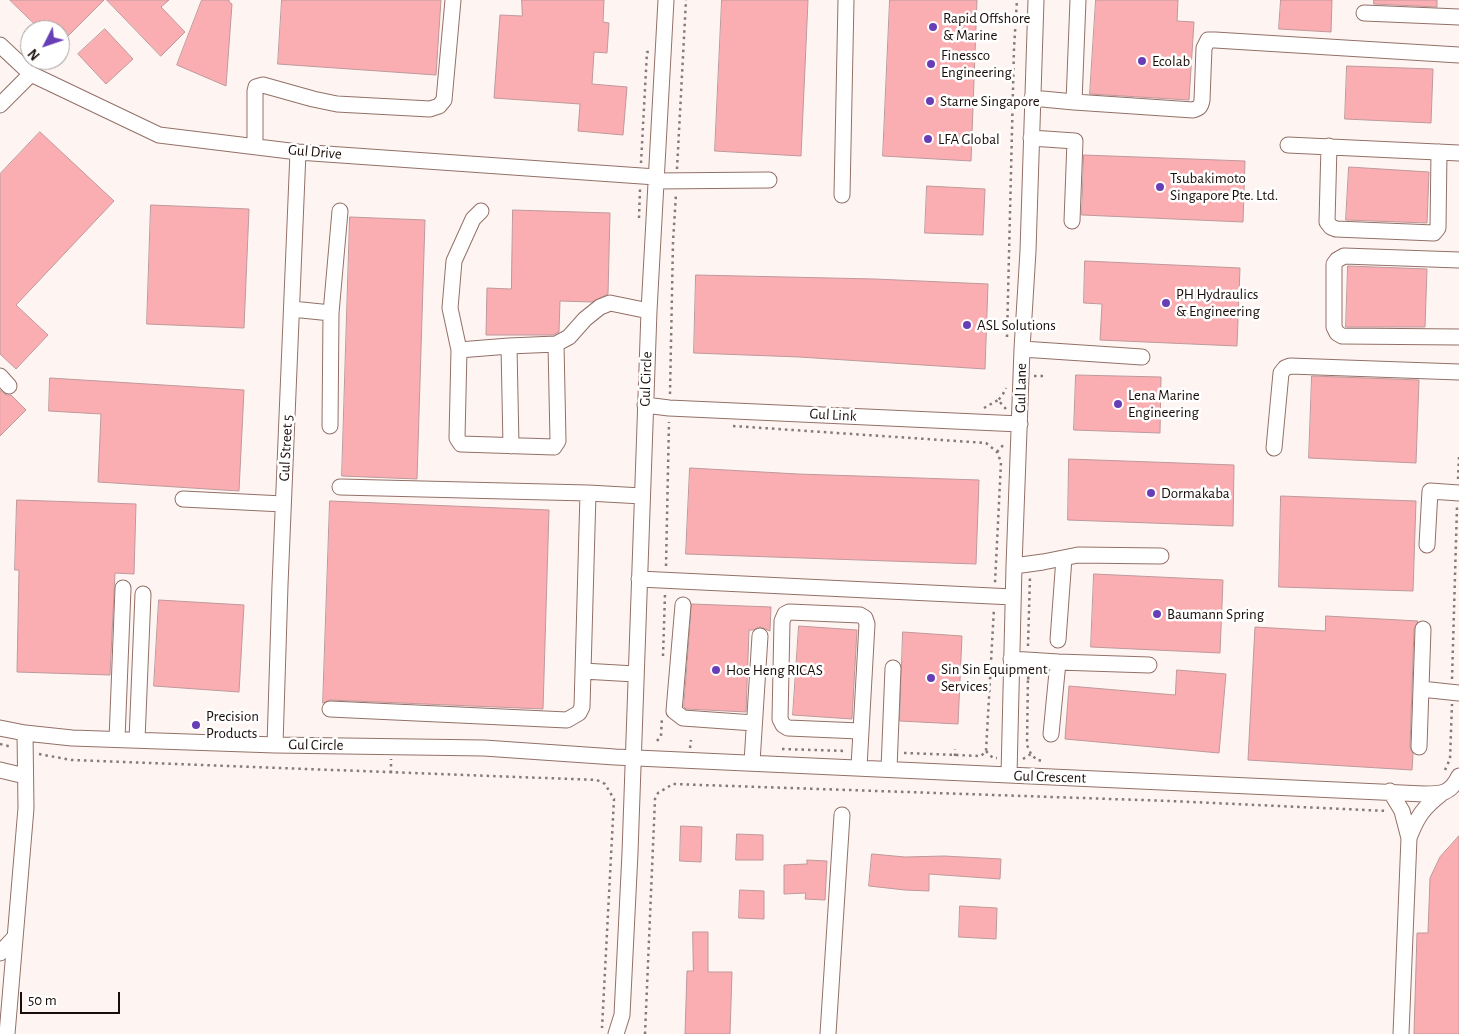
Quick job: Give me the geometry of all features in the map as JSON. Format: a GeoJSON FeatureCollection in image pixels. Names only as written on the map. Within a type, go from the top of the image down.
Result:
{"type":"FeatureCollection","features":[{"type":"Feature","properties":{"kind":"street"},"geometry":{"type":"LineString","coordinates":[[255,146],[255,91],[256,87],[263,85],[337,104],[430,109],[439,106],[444,100],[453,0]]}},
{"type":"Feature","properties":{"kind":"street","name":"Gul Circle"},"geometry":{"type":"LineString","coordinates":[[616,1034],[622,1015],[630,853],[645,405],[666,0]]}},
{"type":"Feature","properties":{"kind":"street"},"geometry":{"type":"LineString","coordinates":[[842,195],[846,0]]}},
{"type":"Feature","properties":{"kind":"street","name":"Gul Lane"},"geometry":{"type":"LineString","coordinates":[[1009,775],[1014,566],[1013,424],[1022,349],[1027,271],[1036,0]]}},
{"type":"Feature","properties":{"kind":"street"},"geometry":{"type":"LineString","coordinates":[[1072,0],[1078,0],[1074,102]]}},
{"type":"Feature","properties":{"kind":"street"},"geometry":{"type":"LineString","coordinates":[[1364,13],[1459,17]]}},
{"type":"Feature","properties":{"kind":"street"},"geometry":{"type":"LineString","coordinates":[[1032,98],[1198,109],[1201,106],[1202,100],[1204,48],[1208,40],[1459,56]]}},
{"type":"Feature","properties":{"kind":"street","name":"Gul Drive"},"geometry":{"type":"LineString","coordinates":[[0,45],[31,74],[159,135],[298,152],[677,181],[769,180]]}},
{"type":"Feature","properties":{"kind":"street"},"geometry":{"type":"LineString","coordinates":[[0,105],[31,74]]}},
{"type":"Feature","properties":{"kind":"street"},"geometry":{"type":"LineString","coordinates":[[1031,138],[1075,141],[1072,221]]}},
{"type":"Feature","properties":{"kind":"street"},"geometry":{"type":"LineString","coordinates":[[1288,145],[1459,153]]}},
{"type":"Feature","properties":{"kind":"street"},"geometry":{"type":"LineString","coordinates":[[1329,146],[1327,222],[1336,229],[1434,232],[1438,228],[1439,152]]}},
{"type":"Feature","properties":{"kind":"street","name":"Gul Street 5"},"geometry":{"type":"LineString","coordinates":[[275,745],[298,152]]}},
{"type":"Feature","properties":{"kind":"street"},"geometry":{"type":"LineString","coordinates":[[330,426],[331,313],[340,211]]}},
{"type":"Feature","properties":{"kind":"street"},"geometry":{"type":"LineString","coordinates":[[481,211],[473,219],[454,261],[450,308],[459,350],[457,438],[461,444],[554,447],[558,441],[556,344]]}},
{"type":"Feature","properties":{"kind":"street"},"geometry":{"type":"LineString","coordinates":[[1459,260],[1344,256],[1334,264],[1334,327],[1337,333],[1342,336],[1459,337]]}},
{"type":"Feature","properties":{"kind":"street"},"geometry":{"type":"LineString","coordinates":[[459,350],[556,344],[569,337],[585,319],[600,307],[610,303],[649,311]]}},
{"type":"Feature","properties":{"kind":"street"},"geometry":{"type":"LineString","coordinates":[[292,309],[331,313]]}},
{"type":"Feature","properties":{"kind":"street"},"geometry":{"type":"LineString","coordinates":[[509,346],[511,446]]}},
{"type":"Feature","properties":{"kind":"street"},"geometry":{"type":"LineString","coordinates":[[1022,349],[1142,357]]}},
{"type":"Feature","properties":{"kind":"street"},"geometry":{"type":"LineString","coordinates":[[1274,448],[1281,373],[1285,368],[1290,366],[1459,372]]}},
{"type":"Feature","properties":{"kind":"street","name":"Gul Link"},"geometry":{"type":"LineString","coordinates":[[645,405],[669,408],[1013,424]]}},
{"type":"Feature","properties":{"kind":"street"},"geometry":{"type":"LineString","coordinates":[[340,487],[642,496]]}},
{"type":"Feature","properties":{"kind":"street"},"geometry":{"type":"LineString","coordinates":[[1427,545],[1430,491],[1458,493]]}},
{"type":"Feature","properties":{"kind":"street"},"geometry":{"type":"LineString","coordinates":[[330,709],[567,720],[579,713],[582,707],[588,493]]}},
{"type":"Feature","properties":{"kind":"street"},"geometry":{"type":"LineString","coordinates":[[182,498],[283,504]]}},
{"type":"Feature","properties":{"kind":"street"},"geometry":{"type":"LineString","coordinates":[[1014,566],[1078,555],[1161,556]]}},
{"type":"Feature","properties":{"kind":"street"},"geometry":{"type":"LineString","coordinates":[[1058,640],[1064,558]]}},
{"type":"Feature","properties":{"kind":"street"},"geometry":{"type":"LineString","coordinates":[[639,579],[1013,597]]}},
{"type":"Feature","properties":{"kind":"street"},"geometry":{"type":"LineString","coordinates":[[117,739],[123,588]]}},
{"type":"Feature","properties":{"kind":"street"},"geometry":{"type":"LineString","coordinates":[[137,740],[143,594]]}},
{"type":"Feature","properties":{"kind":"street"},"geometry":{"type":"LineString","coordinates":[[683,605],[674,711],[683,718],[754,723]]}},
{"type":"Feature","properties":{"kind":"street"},"geometry":{"type":"LineString","coordinates":[[859,767],[867,624],[865,618],[860,615],[789,612],[782,620],[781,723],[788,728],[860,731]]}},
{"type":"Feature","properties":{"kind":"street"},"geometry":{"type":"LineString","coordinates":[[1419,747],[1423,629]]}},
{"type":"Feature","properties":{"kind":"street"},"geometry":{"type":"LineString","coordinates":[[752,762],[760,636]]}},
{"type":"Feature","properties":{"kind":"street"},"geometry":{"type":"LineString","coordinates":[[1011,658],[1058,662],[1149,665]]}},
{"type":"Feature","properties":{"kind":"street"},"geometry":{"type":"LineString","coordinates":[[1051,734],[1058,662]]}},
{"type":"Feature","properties":{"kind":"street"},"geometry":{"type":"LineString","coordinates":[[889,769],[893,668]]}},
{"type":"Feature","properties":{"kind":"street"},"geometry":{"type":"LineString","coordinates":[[583,671],[635,674]]}},
{"type":"Feature","properties":{"kind":"street"},"geometry":{"type":"LineString","coordinates":[[1421,688],[1455,692]]}},
{"type":"Feature","properties":{"kind":"street","name":"Gul Circle"},"geometry":{"type":"LineString","coordinates":[[0,728],[25,734],[72,739],[275,745],[484,748],[633,758]]}},
{"type":"Feature","properties":{"kind":"street"},"geometry":{"type":"LineString","coordinates":[[7,1034],[26,808],[25,734]]}},
{"type":"Feature","properties":{"kind":"street","name":"Gul Crescent"},"geometry":{"type":"LineString","coordinates":[[633,758],[1441,794]]}},
{"type":"Feature","properties":{"kind":"street"},"geometry":{"type":"LineString","coordinates":[[0,770],[25,776]]}},
{"type":"Feature","properties":{"kind":"street"},"geometry":{"type":"LineString","coordinates":[[1409,838],[1421,812],[1455,784],[1452,774]]}},
{"type":"Feature","properties":{"kind":"street"},"geometry":{"type":"LineString","coordinates":[[1390,791],[1402,811],[1409,838],[1402,1034]]}},
{"type":"Feature","properties":{"kind":"street"},"geometry":{"type":"LineString","coordinates":[[828,1034],[842,815]]}},
{"type":"Feature","properties":{"kind":"street"},"geometry":{"type":"LineString","coordinates":[[0,953],[15,937]]}},
{"type":"Feature","properties":{"kind":"street","name":"Gul Circle"},"geometry":{"type":"LineString","coordinates":[[622,1015],[626,1034]]}},
{"type":"Feature","properties":{"kind":"path"},"geometry":{"type":"LineString","coordinates":[[663,658],[673,242],[686,0]]}},
{"type":"Feature","properties":{"kind":"path"},"geometry":{"type":"LineString","coordinates":[[1007,339],[1014,48],[1017,0]]}},
{"type":"Feature","properties":{"kind":"path"},"geometry":{"type":"LineString","coordinates":[[996,452],[1006,442],[1013,424],[1007,410],[998,400],[1006,388],[1006,379]]}},
{"type":"Feature","properties":{"kind":"path"},"geometry":{"type":"LineString","coordinates":[[1452,774],[1450,758],[1455,692],[1459,457]]}},
{"type":"Feature","properties":{"kind":"path"},"geometry":{"type":"LineString","coordinates":[[657,741],[661,736],[662,717]]}},
{"type":"Feature","properties":{"kind":"path"},"geometry":{"type":"LineString","coordinates":[[0,744],[71,760],[598,780],[605,784],[614,799],[602,1034]]}},
{"type":"Feature","properties":{"kind":"path"},"geometry":{"type":"LineString","coordinates":[[986,751],[993,758],[1024,759],[1030,754],[1037,760],[1045,762]]}},
{"type":"Feature","properties":{"kind":"path"},"geometry":{"type":"LineString","coordinates":[[645,1034],[655,799],[658,793],[673,784],[1402,811]]}},
{"type":"Feature","properties":{"kind":"building"},"geometry":{"type":"Polygon","coordinates":[[[10,0],[104,0],[70,34],[70,20],[31,20],[10,0]]]}},
{"type":"Feature","properties":{"kind":"building"},"geometry":{"type":"Polygon","coordinates":[[[107,0],[169,0],[161,7],[185,32],[161,56],[107,0]]]}},
{"type":"Feature","properties":{"kind":"building"},"geometry":{"type":"Polygon","coordinates":[[[202,0],[229,0],[232,4],[226,86],[177,65],[202,0]]]}},
{"type":"Feature","properties":{"kind":"building"},"geometry":{"type":"Polygon","coordinates":[[[282,0],[441,0],[436,75],[278,64],[282,0]]]}},
{"type":"Feature","properties":{"kind":"building"},"geometry":{"type":"Polygon","coordinates":[[[522,0],[604,0],[603,22],[609,23],[607,53],[594,52],[592,84],[627,87],[623,135],[578,131],[580,104],[494,98],[500,15],[522,16],[522,0]]]}},
{"type":"Feature","properties":{"kind":"building"},"geometry":{"type":"Polygon","coordinates":[[[722,0],[808,0],[801,156],[715,151],[722,0]]]}},
{"type":"Feature","properties":{"kind":"building"},"geometry":{"type":"Polygon","coordinates":[[[890,0],[977,0],[971,161],[883,156],[890,0]]]}},
{"type":"Feature","properties":{"kind":"building","name":"Ecolab"},"geometry":{"type":"Polygon","coordinates":[[[1096,0],[1178,0],[1177,21],[1194,22],[1189,100],[1090,94],[1096,0]]]}},
{"type":"Feature","properties":{"kind":"building"},"geometry":{"type":"Polygon","coordinates":[[[1281,0],[1332,0],[1331,32],[1279,29],[1281,0]]]}},
{"type":"Feature","properties":{"kind":"building"},"geometry":{"type":"Polygon","coordinates":[[[1374,0],[1437,0],[1437,7],[1374,4],[1374,0]]]}},
{"type":"Feature","properties":{"kind":"building"},"geometry":{"type":"Polygon","coordinates":[[[105,29],[133,59],[106,84],[78,54],[105,29]]]}},
{"type":"Feature","properties":{"kind":"building"},"geometry":{"type":"Polygon","coordinates":[[[1347,66],[1433,69],[1431,123],[1345,119],[1347,66]]]}},
{"type":"Feature","properties":{"kind":"building"},"geometry":{"type":"Polygon","coordinates":[[[40,132],[114,201],[16,305],[48,335],[16,369],[0,354],[0,174],[40,132]]]}},
{"type":"Feature","properties":{"kind":"building"},"geometry":{"type":"Polygon","coordinates":[[[1084,155],[1245,161],[1243,222],[1082,215],[1084,155]]]}},
{"type":"Feature","properties":{"kind":"building"},"geometry":{"type":"Polygon","coordinates":[[[1349,167],[1429,172],[1427,223],[1346,220],[1349,167]]]}},
{"type":"Feature","properties":{"kind":"building"},"geometry":{"type":"Polygon","coordinates":[[[927,186],[985,189],[983,235],[925,233],[927,186]]]}},
{"type":"Feature","properties":{"kind":"building"},"geometry":{"type":"Polygon","coordinates":[[[151,205],[249,209],[244,328],[147,324],[151,205]]]}},
{"type":"Feature","properties":{"kind":"building"},"geometry":{"type":"Polygon","coordinates":[[[513,210],[610,213],[608,294],[592,302],[560,301],[559,332],[553,335],[486,335],[487,288],[511,289],[513,210]]]}},
{"type":"Feature","properties":{"kind":"building"},"geometry":{"type":"Polygon","coordinates":[[[350,217],[425,220],[417,479],[342,476],[350,217]]]}},
{"type":"Feature","properties":{"kind":"building","name":"PH Hydraulics & Engineering"},"geometry":{"type":"Polygon","coordinates":[[[1085,261],[1240,268],[1237,346],[1100,340],[1102,304],[1084,303],[1085,261]]]}},
{"type":"Feature","properties":{"kind":"building"},"geometry":{"type":"Polygon","coordinates":[[[1348,266],[1427,269],[1425,327],[1346,327],[1348,266]]]}},
{"type":"Feature","properties":{"kind":"building"},"geometry":{"type":"Polygon","coordinates":[[[696,275],[875,279],[988,284],[985,369],[799,357],[694,353],[696,275]]]}},
{"type":"Feature","properties":{"kind":"building","name":"Lena Marine Engineering"},"geometry":{"type":"Polygon","coordinates":[[[1076,375],[1161,377],[1160,433],[1074,430],[1076,375]]]}},
{"type":"Feature","properties":{"kind":"building"},"geometry":{"type":"Polygon","coordinates":[[[1312,376],[1419,380],[1416,463],[1309,458],[1312,376]]]}},
{"type":"Feature","properties":{"kind":"building"},"geometry":{"type":"Polygon","coordinates":[[[50,378],[244,390],[239,491],[98,482],[101,414],[49,411],[50,378]]]}},
{"type":"Feature","properties":{"kind":"building"},"geometry":{"type":"Polygon","coordinates":[[[0,390],[6,395],[11,395],[26,410],[0,436],[0,390]]]}},
{"type":"Feature","properties":{"kind":"building","name":"Dormakaba"},"geometry":{"type":"Polygon","coordinates":[[[1069,459],[1234,465],[1233,526],[1068,520],[1069,459]]]}},
{"type":"Feature","properties":{"kind":"building"},"geometry":{"type":"Polygon","coordinates":[[[690,468],[798,474],[979,480],[976,564],[686,554],[690,468]]]}},
{"type":"Feature","properties":{"kind":"building"},"geometry":{"type":"Polygon","coordinates":[[[1281,496],[1416,501],[1413,591],[1279,587],[1281,496]]]}},
{"type":"Feature","properties":{"kind":"building"},"geometry":{"type":"Polygon","coordinates":[[[17,500],[136,504],[134,574],[115,573],[110,675],[17,672],[19,570],[15,570],[17,500]]]}},
{"type":"Feature","properties":{"kind":"building"},"geometry":{"type":"Polygon","coordinates":[[[330,501],[549,510],[543,709],[330,700],[323,703],[330,501]]]}},
{"type":"Feature","properties":{"kind":"building","name":"Baumann Spring"},"geometry":{"type":"Polygon","coordinates":[[[1094,574],[1223,580],[1220,653],[1091,647],[1094,574]]]}},
{"type":"Feature","properties":{"kind":"building"},"geometry":{"type":"Polygon","coordinates":[[[159,600],[244,605],[239,692],[154,686],[159,600]]]}},
{"type":"Feature","properties":{"kind":"building","name":"Hoe Heng RICAS"},"geometry":{"type":"Polygon","coordinates":[[[692,604],[771,607],[770,631],[760,627],[749,630],[746,712],[686,709],[684,707],[692,604]]]}},
{"type":"Feature","properties":{"kind":"building"},"geometry":{"type":"Polygon","coordinates":[[[1326,616],[1418,621],[1414,629],[1410,747],[1413,754],[1412,770],[1248,760],[1255,627],[1325,631],[1326,616]]]}},
{"type":"Feature","properties":{"kind":"building"},"geometry":{"type":"Polygon","coordinates":[[[799,626],[857,630],[852,719],[793,715],[799,626]]]}},
{"type":"Feature","properties":{"kind":"building","name":"Sin Sin Equipment Services"},"geometry":{"type":"Polygon","coordinates":[[[903,632],[962,636],[958,724],[900,721],[903,632]]]}},
{"type":"Feature","properties":{"kind":"building"},"geometry":{"type":"Polygon","coordinates":[[[1177,670],[1226,674],[1219,753],[1065,739],[1069,686],[1175,695],[1177,670]]]}},
{"type":"Feature","properties":{"kind":"building"},"geometry":{"type":"Polygon","coordinates":[[[681,826],[702,827],[701,862],[680,861],[681,826]]]}},
{"type":"Feature","properties":{"kind":"building"},"geometry":{"type":"Polygon","coordinates":[[[737,834],[763,835],[763,860],[736,860],[737,834]]]}},
{"type":"Feature","properties":{"kind":"building"},"geometry":{"type":"Polygon","coordinates":[[[1459,836],[1459,1034],[1414,1034],[1417,933],[1428,933],[1430,878],[1440,857],[1459,836]]]}},
{"type":"Feature","properties":{"kind":"building"},"geometry":{"type":"Polygon","coordinates":[[[872,854],[905,857],[944,856],[1001,859],[1000,879],[929,874],[929,891],[869,886],[872,854]]]}},
{"type":"Feature","properties":{"kind":"building"},"geometry":{"type":"Polygon","coordinates":[[[807,860],[827,861],[825,900],[805,899],[806,893],[784,894],[784,865],[807,864],[807,860]]]}},
{"type":"Feature","properties":{"kind":"building"},"geometry":{"type":"Polygon","coordinates":[[[740,890],[764,891],[764,919],[739,918],[740,890]]]}},
{"type":"Feature","properties":{"kind":"building"},"geometry":{"type":"Polygon","coordinates":[[[960,906],[997,908],[996,939],[959,937],[960,906]]]}},
{"type":"Feature","properties":{"kind":"building"},"geometry":{"type":"Polygon","coordinates":[[[693,932],[708,932],[708,972],[732,972],[730,1034],[685,1034],[687,971],[693,971],[693,932]]]}},
{"type":"Feature","properties":{"kind":"place","name":"Rapid Offshore & Marine"},"geometry":{"type":"Point","coordinates":[933,27]}},
{"type":"Feature","properties":{"kind":"place","name":"Ecolab"},"geometry":{"type":"Point","coordinates":[1142,61]}},
{"type":"Feature","properties":{"kind":"place","name":"Finessco Engineering"},"geometry":{"type":"Point","coordinates":[931,64]}},
{"type":"Feature","properties":{"kind":"place","name":"Starne Singapore"},"geometry":{"type":"Point","coordinates":[930,101]}},
{"type":"Feature","properties":{"kind":"place","name":"LFA Global"},"geometry":{"type":"Point","coordinates":[928,139]}},
{"type":"Feature","properties":{"kind":"place","name":"Tsubakimoto Singapore Pte. Ltd."},"geometry":{"type":"Point","coordinates":[1160,187]}},
{"type":"Feature","properties":{"kind":"place","name":"PH Hydraulics & Engineering"},"geometry":{"type":"Point","coordinates":[1166,303]}},
{"type":"Feature","properties":{"kind":"place","name":"ASL Solutions"},"geometry":{"type":"Point","coordinates":[967,325]}},
{"type":"Feature","properties":{"kind":"place","name":"Lena Marine Engineering"},"geometry":{"type":"Point","coordinates":[1118,404]}},
{"type":"Feature","properties":{"kind":"place","name":"Dormakaba"},"geometry":{"type":"Point","coordinates":[1151,493]}},
{"type":"Feature","properties":{"kind":"place","name":"Baumann Spring"},"geometry":{"type":"Point","coordinates":[1157,614]}},
{"type":"Feature","properties":{"kind":"place","name":"Hoe Heng RICAS"},"geometry":{"type":"Point","coordinates":[716,670]}},
{"type":"Feature","properties":{"kind":"place","name":"Sin Sin Equipment Services"},"geometry":{"type":"Point","coordinates":[931,678]}},
{"type":"Feature","properties":{"kind":"place","name":"Precision Products"},"geometry":{"type":"Point","coordinates":[196,725]}}]}
